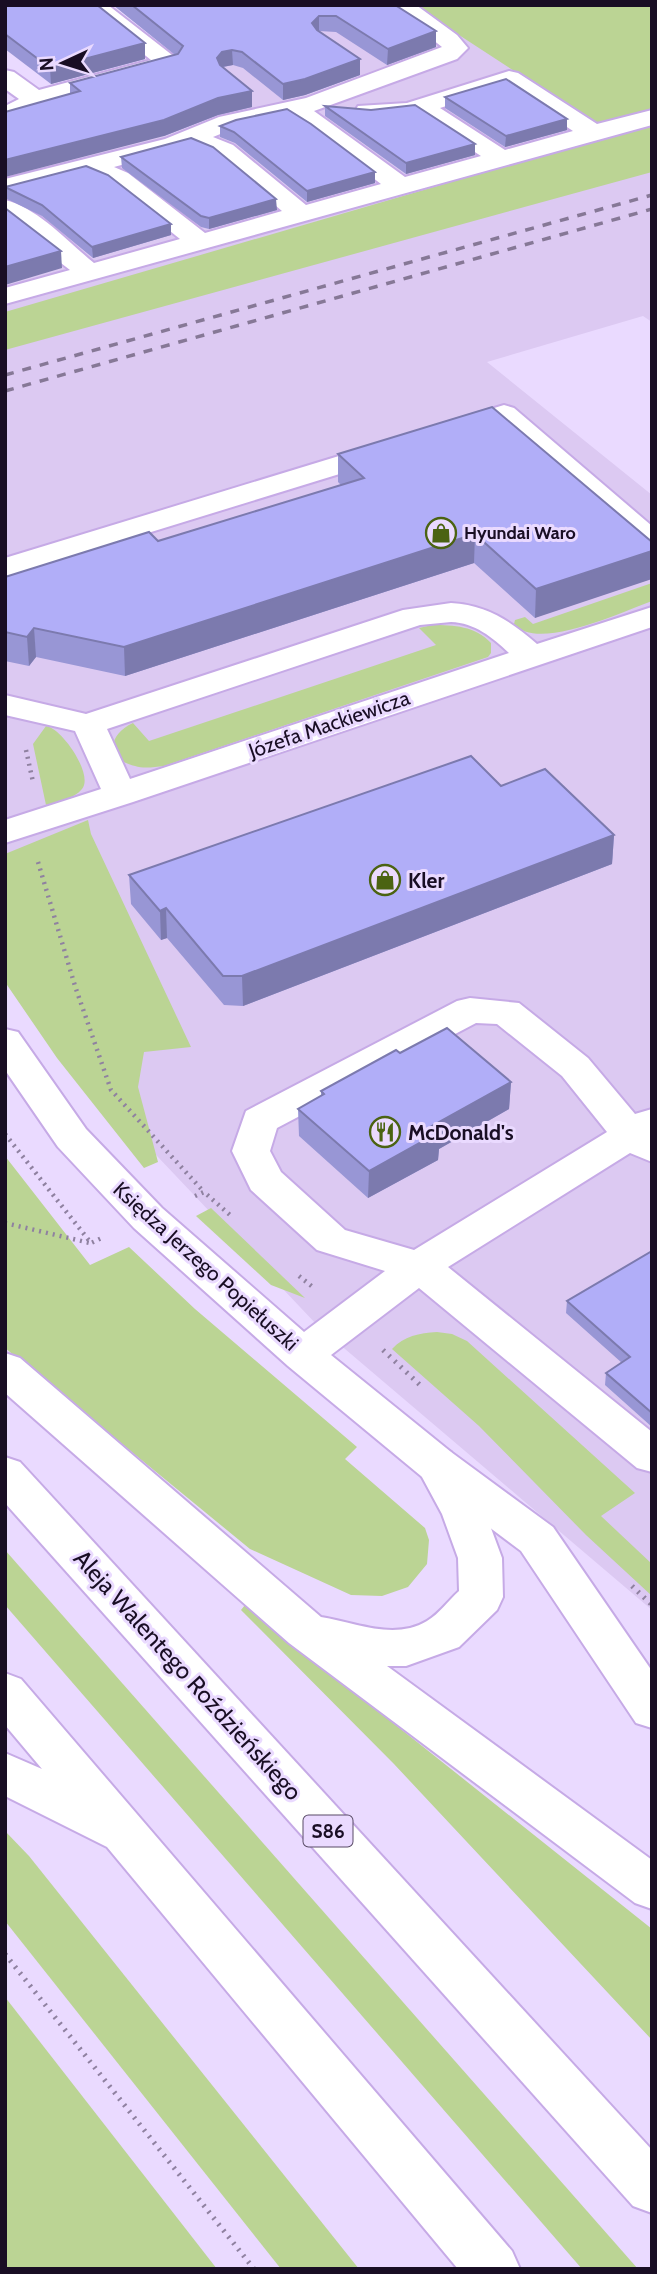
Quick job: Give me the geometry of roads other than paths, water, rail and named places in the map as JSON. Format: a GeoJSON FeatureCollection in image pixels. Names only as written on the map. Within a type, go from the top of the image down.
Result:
{"type":"FeatureCollection","features":[{"type":"Feature","properties":{"kind":"main road"},"geometry":{"type":"LineString","coordinates":[[5,114],[21,109],[35,99],[169,62],[93,5]]}},
{"type":"Feature","properties":{"kind":"main road"},"geometry":{"type":"LineString","coordinates":[[5,187],[190,137],[228,122],[294,108],[385,78],[449,54],[456,48],[400,5]]}},
{"type":"Feature","properties":{"kind":"main road"},"geometry":{"type":"LineString","coordinates":[[362,62],[385,78]]}},
{"type":"Feature","properties":{"kind":"main road"},"geometry":{"type":"LineString","coordinates":[[5,77],[35,99]]}},
{"type":"Feature","properties":{"kind":"main road"},"geometry":{"type":"LineString","coordinates":[[294,108],[382,112],[420,106],[509,78],[593,133]]}},
{"type":"Feature","properties":{"kind":"main road"},"geometry":{"type":"LineString","coordinates":[[250,89],[294,108],[401,187]]}},
{"type":"Feature","properties":{"kind":"main road"},"geometry":{"type":"LineString","coordinates":[[420,106],[502,159]]}},
{"type":"Feature","properties":{"kind":"main road"},"geometry":{"type":"LineString","coordinates":[[5,296],[652,117]]}},
{"type":"Feature","properties":{"kind":"main road"},"geometry":{"type":"LineString","coordinates":[[190,137],[223,150],[301,214]]}},
{"type":"Feature","properties":{"kind":"main road"},"geometry":{"type":"LineString","coordinates":[[90,166],[119,178],[200,242]]}},
{"type":"Feature","properties":{"kind":"main road"},"geometry":{"type":"LineString","coordinates":[[5,208],[34,227],[90,273]]}},
{"type":"Feature","properties":{"kind":"main road"},"geometry":{"type":"LineString","coordinates":[[5,568],[503,414],[652,542]]}},
{"type":"Feature","properties":{"kind":"main road"},"geometry":{"type":"LineString","coordinates":[[5,705],[88,724],[414,617],[449,610],[476,614],[506,633],[530,655]]}},
{"type":"Feature","properties":{"kind":"main road","name":"Józefa Mackiewicza"},"geometry":{"type":"LineString","coordinates":[[20,828],[652,616]]}},
{"type":"Feature","properties":{"kind":"main road"},"geometry":{"type":"LineString","coordinates":[[88,724],[121,795]]}},
{"type":"Feature","properties":{"kind":"main road"},"geometry":{"type":"LineString","coordinates":[[303,1355],[419,1266],[645,1136],[575,1067],[506,1012],[470,1010],[260,1120],[251,1151],[265,1180],[331,1240],[419,1266],[652,1456]]}},
{"type":"Feature","properties":{"kind":"main road","name":"Księdza Jerzego Popiełuszki"},"geometry":{"type":"LineString","coordinates":[[5,1041],[81,1148],[148,1218],[303,1355],[436,1464]]}},
{"type":"Feature","properties":{"kind":"main road"},"geometry":{"type":"LineString","coordinates":[[5,1369],[305,1630],[652,1888]]}},
{"type":"Feature","properties":{"kind":"main road"},"geometry":{"type":"LineString","coordinates":[[305,1630],[365,1647],[406,1647],[443,1633],[481,1597],[480,1558],[463,1512],[436,1464]]}},
{"type":"Feature","properties":{"kind":"main road"},"geometry":{"type":"LineString","coordinates":[[436,1464],[537,1539],[652,1709]]}},
{"type":"Feature","properties":{"kind":"main road","name":"Aleja Walentego Roździeńskiego"},"geometry":{"type":"LineString","coordinates":[[5,1474],[652,2188]]}},
{"type":"Feature","properties":{"kind":"main road"},"geometry":{"type":"LineString","coordinates":[[5,1692],[493,2269]]}},
{"type":"Feature","properties":{"kind":"main road"},"geometry":{"type":"LineString","coordinates":[[5,1773],[129,1836]]}},
{"type":"Feature","properties":{"kind":"railway"},"geometry":{"type":"LineString","coordinates":[[5,375],[652,195]]}},
{"type":"Feature","properties":{"kind":"railway"},"geometry":{"type":"LineString","coordinates":[[5,391],[652,209]]}},
{"type":"Feature","properties":{"kind":"place","name":"Hyundai Waro"},"geometry":{"type":"Point","coordinates":[441,533]}},
{"type":"Feature","properties":{"kind":"place","name":"Kler"},"geometry":{"type":"Point","coordinates":[385,880]}},
{"type":"Feature","properties":{"kind":"place","name":"McDonald's"},"geometry":{"type":"Point","coordinates":[385,1132]}}]}
